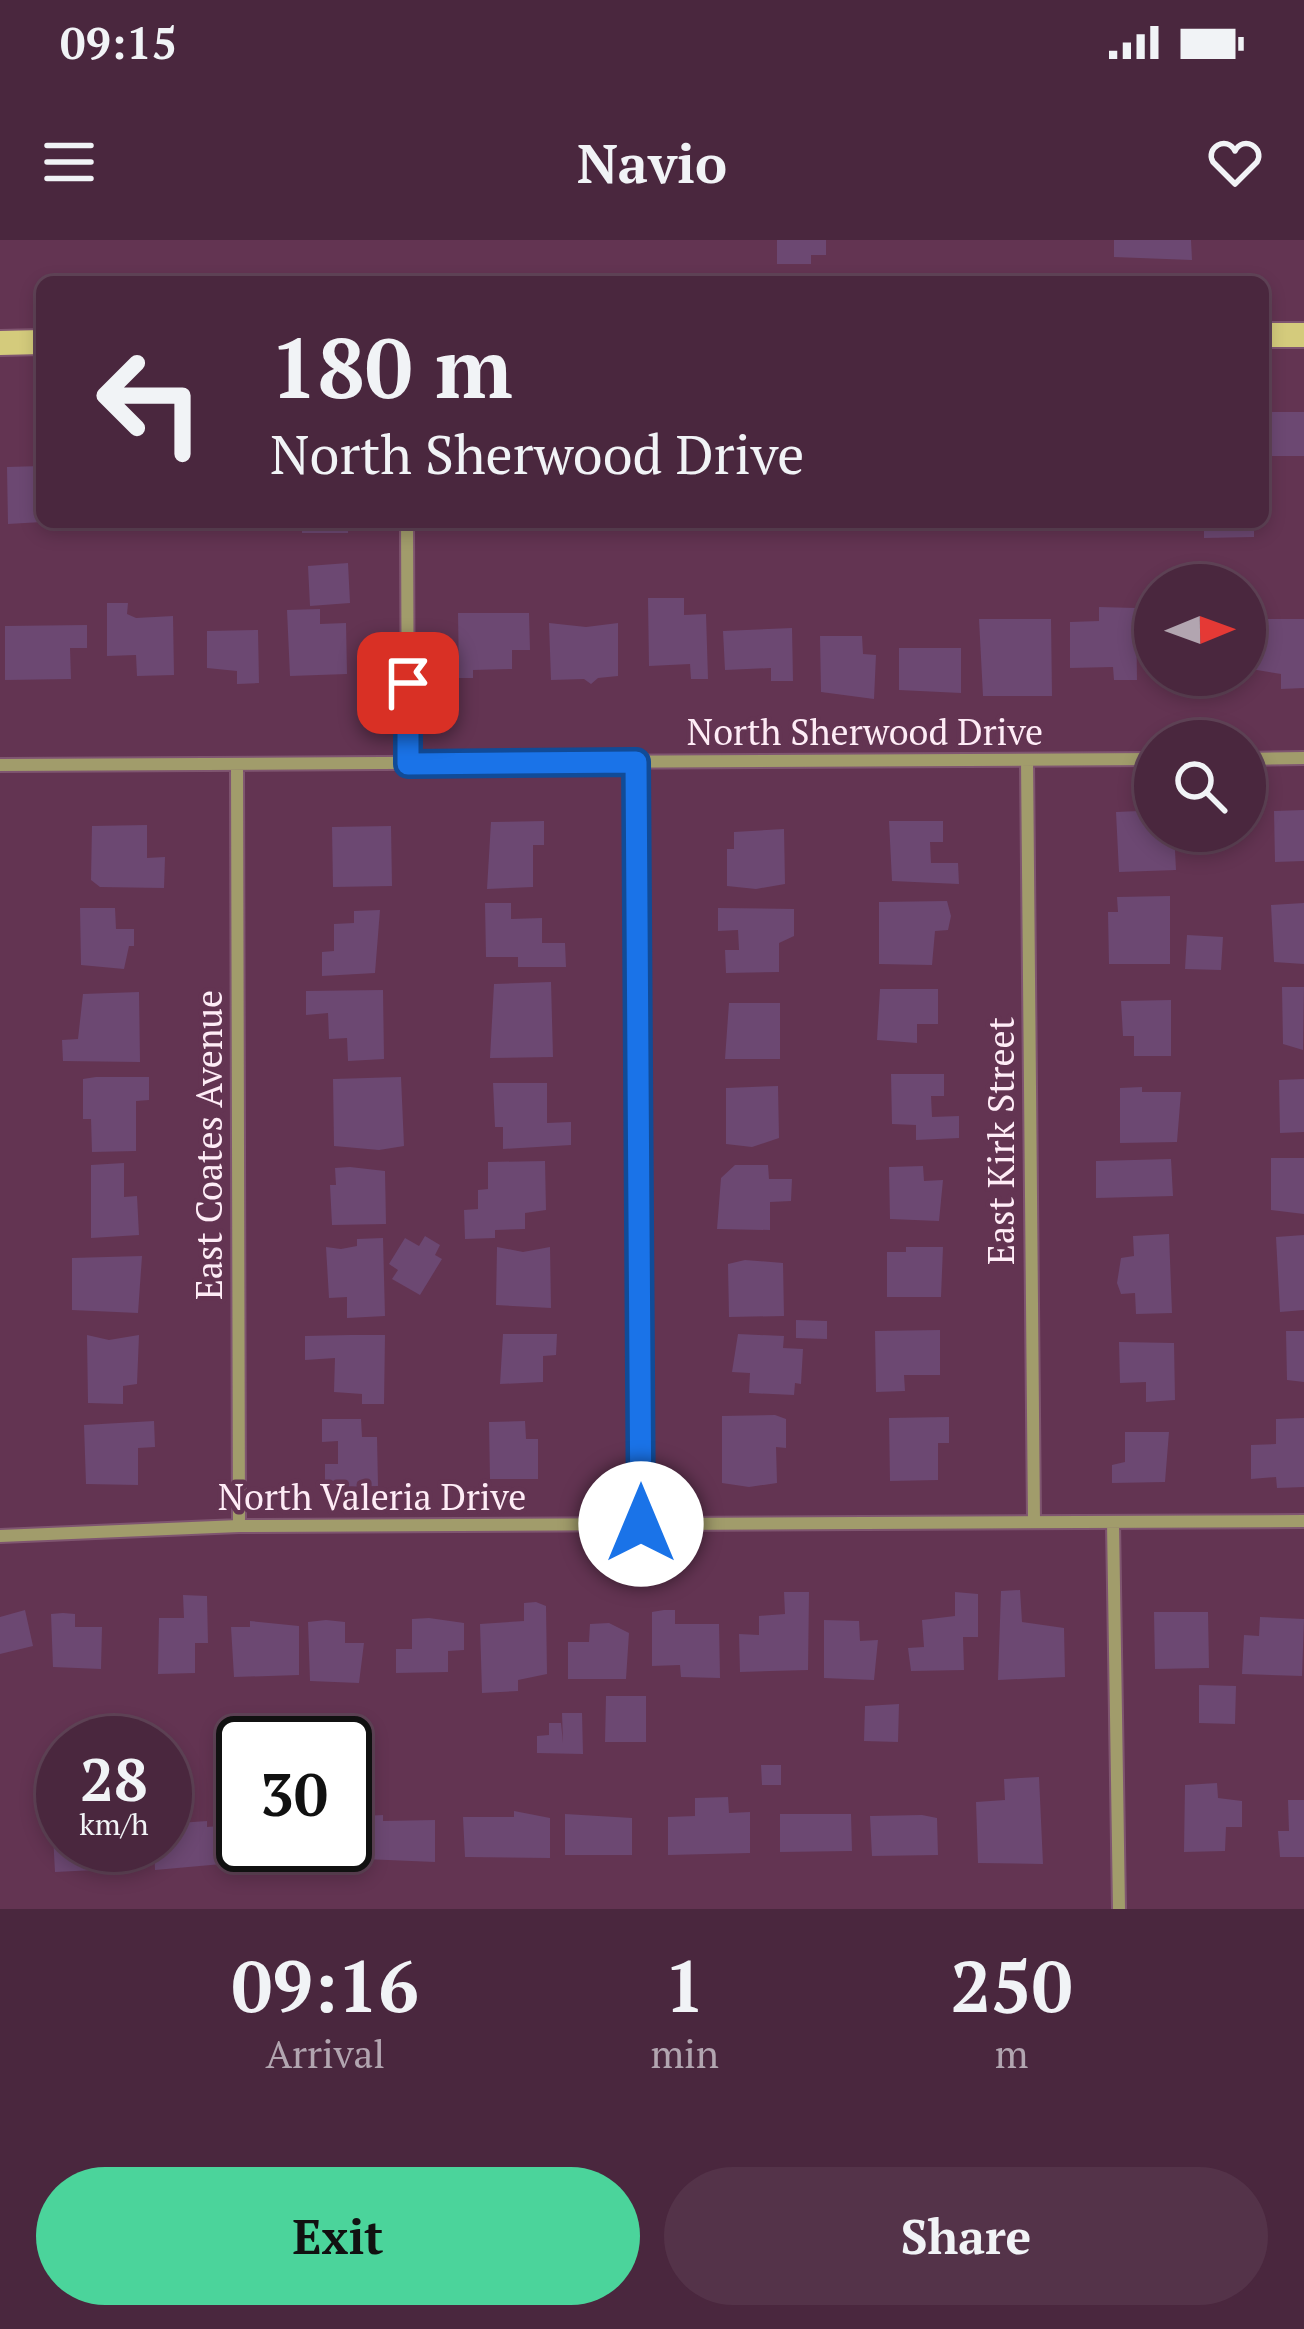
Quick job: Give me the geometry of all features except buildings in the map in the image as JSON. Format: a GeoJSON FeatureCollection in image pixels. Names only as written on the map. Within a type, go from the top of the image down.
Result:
{"type":"FeatureCollection","features":[{"type":"Feature","properties":{"kind":"main road"},"geometry":{"type":"LineString","coordinates":[[1269,335],[1304,334]]}},
{"type":"Feature","properties":{"kind":"main road"},"geometry":{"type":"LineString","coordinates":[[0,343],[36,342]]}},
{"type":"Feature","properties":{"kind":"street"},"geometry":{"type":"LineString","coordinates":[[407,528],[408,764]]}},
{"type":"Feature","properties":{"kind":"street"},"geometry":{"type":"LineString","coordinates":[[1266,759],[1304,758]]}},
{"type":"Feature","properties":{"kind":"street","name":"North Sherwood Drive"},"geometry":{"type":"LineString","coordinates":[[0,765],[1134,759]]}},
{"type":"Feature","properties":{"kind":"street","name":"East Kirk Street"},"geometry":{"type":"LineString","coordinates":[[1027,760],[1034,1521]]}},
{"type":"Feature","properties":{"kind":"street"},"geometry":{"type":"LineString","coordinates":[[636,762],[641,1524]]}},
{"type":"Feature","properties":{"kind":"street","name":"East Coates Avenue"},"geometry":{"type":"LineString","coordinates":[[238,764],[239,1526]]}},
{"type":"Feature","properties":{"kind":"street"},"geometry":{"type":"LineString","coordinates":[[1119,1909],[1113,1522],[1304,1521]]}},
{"type":"Feature","properties":{"kind":"street","name":"North Valeria Drive"},"geometry":{"type":"LineString","coordinates":[[0,1536],[239,1526],[1113,1522]]}},
{"type":"Feature","properties":{"kind":"route"},"geometry":{"type":"LineString","coordinates":[[408,683],[408,764],[636,762],[641,1524]]}}]}
